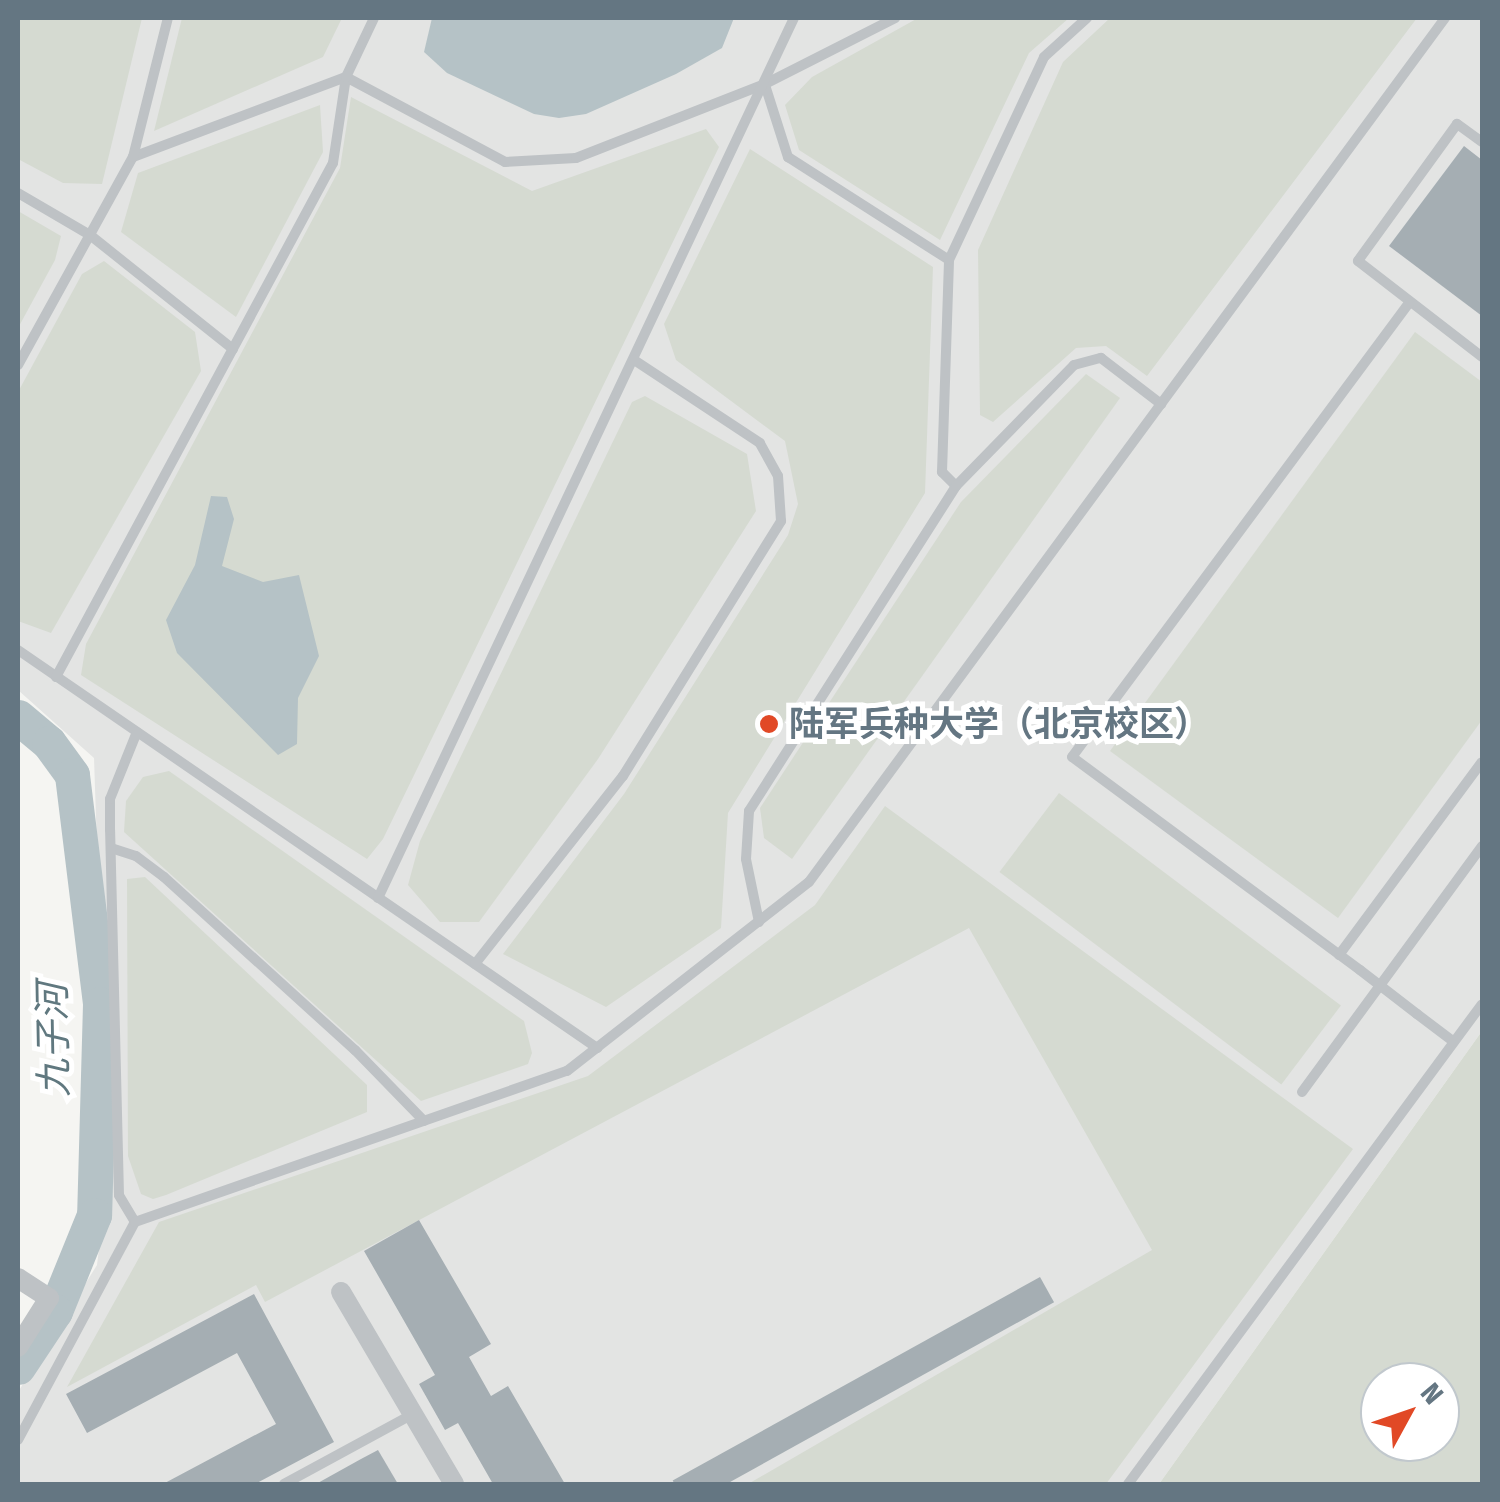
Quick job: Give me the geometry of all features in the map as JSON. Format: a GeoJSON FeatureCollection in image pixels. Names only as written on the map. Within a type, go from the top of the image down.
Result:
{"type":"FeatureCollection","features":[{"type":"Feature","properties":{"kind":"street"},"geometry":{"type":"LineString","coordinates":[[18,1278],[49,1298],[18,1348]]}},
{"type":"Feature","properties":{"kind":"street"},"geometry":{"type":"LineString","coordinates":[[341,1292],[454,1484]]}},
{"type":"Feature","properties":{"kind":"lane"},"geometry":{"type":"LineString","coordinates":[[18,365],[133,157],[168,18]]}},
{"type":"Feature","properties":{"kind":"lane"},"geometry":{"type":"LineString","coordinates":[[56,677],[333,163],[346,78],[374,18]]}},
{"type":"Feature","properties":{"kind":"lane"},"geometry":{"type":"LineString","coordinates":[[378,898],[794,18]]}},
{"type":"Feature","properties":{"kind":"lane"},"geometry":{"type":"LineString","coordinates":[[133,157],[346,78],[504,162],[576,158],[765,84],[894,18]]}},
{"type":"Feature","properties":{"kind":"lane"},"geometry":{"type":"LineString","coordinates":[[956,486],[942,472],[948,260],[1044,57],[1088,18]]}},
{"type":"Feature","properties":{"kind":"lane"},"geometry":{"type":"LineString","coordinates":[[18,1440],[135,1222],[567,1071],[809,882],[1445,18]]}},
{"type":"Feature","properties":{"kind":"lane"},"geometry":{"type":"LineString","coordinates":[[765,84],[788,157],[948,260]]}},
{"type":"Feature","properties":{"kind":"lane"},"geometry":{"type":"LineString","coordinates":[[1482,142],[1457,124],[1358,260],[1482,357]]}},
{"type":"Feature","properties":{"kind":"lane"},"geometry":{"type":"LineString","coordinates":[[18,193],[90,235],[233,349]]}},
{"type":"Feature","properties":{"kind":"lane"},"geometry":{"type":"LineString","coordinates":[[1409,303],[1072,757],[1454,1042]]}},
{"type":"Feature","properties":{"kind":"lane"},"geometry":{"type":"LineString","coordinates":[[758,922],[746,859],[749,810],[956,486],[1074,365],[1101,358],[1161,404]]}},
{"type":"Feature","properties":{"kind":"lane"},"geometry":{"type":"LineString","coordinates":[[474,964],[623,776],[781,520],[778,476],[760,443],[634,360]]}},
{"type":"Feature","properties":{"kind":"lane"},"geometry":{"type":"LineString","coordinates":[[18,650],[597,1048]]}},
{"type":"Feature","properties":{"kind":"lane"},"geometry":{"type":"LineString","coordinates":[[135,1222],[118,1195],[110,799],[138,732]]}},
{"type":"Feature","properties":{"kind":"lane"},"geometry":{"type":"LineString","coordinates":[[1339,955],[1482,762]]}},
{"type":"Feature","properties":{"kind":"lane"},"geometry":{"type":"LineString","coordinates":[[1302,1092],[1482,846]]}},
{"type":"Feature","properties":{"kind":"lane"},"geometry":{"type":"LineString","coordinates":[[111,848],[136,856],[164,877],[354,1050],[424,1121]]}},
{"type":"Feature","properties":{"kind":"lane"},"geometry":{"type":"LineString","coordinates":[[1128,1484],[1482,1004]]}},
{"type":"Feature","properties":{"kind":"lane"},"geometry":{"type":"LineString","coordinates":[[284,1484],[413,1414]]}},
{"type":"Feature","properties":{"kind":"shaded area","name":"陆军兵种大学（北京校区）"},"geometry":{"type":"Polygon","coordinates":[[[18,18],[1482,18],[1482,1031],[1159,1484],[18,1484],[18,1392],[97,1265],[108,1175],[94,758],[18,690],[18,18]]]}},
{"type":"Feature","properties":{"kind":"shaded area"},"geometry":{"type":"Polygon","coordinates":[[[18,18],[142,18],[102,184],[63,183],[18,159],[18,18]]]}},
{"type":"Feature","properties":{"kind":"shaded area"},"geometry":{"type":"Polygon","coordinates":[[[182,18],[342,18],[323,57],[154,131],[182,18]]]}},
{"type":"Feature","properties":{"kind":"shaded area"},"geometry":{"type":"Polygon","coordinates":[[[432,18],[734,18],[722,48],[676,74],[586,114],[559,118],[534,114],[447,73],[424,52],[432,18]]]}},
{"type":"Feature","properties":{"kind":"shaded area"},"geometry":{"type":"Polygon","coordinates":[[[918,18],[1069,18],[1029,53],[940,240],[799,150],[785,105],[812,77],[918,18]]]}},
{"type":"Feature","properties":{"kind":"shaded area"},"geometry":{"type":"Polygon","coordinates":[[[1110,18],[1417,18],[1147,376],[1106,346],[1076,348],[993,422],[980,415],[978,250],[1063,62],[1110,18]]]}},
{"type":"Feature","properties":{"kind":"shaded area"},"geometry":{"type":"Polygon","coordinates":[[[351,97],[532,191],[706,129],[719,147],[383,839],[367,859],[81,675],[86,644],[340,168],[351,97]]]}},
{"type":"Feature","properties":{"kind":"shaded area"},"geometry":{"type":"Polygon","coordinates":[[[320,105],[323,152],[236,317],[121,232],[138,173],[320,105]]]}},
{"type":"Feature","properties":{"kind":"shaded area"},"geometry":{"type":"Polygon","coordinates":[[[750,149],[933,267],[925,493],[728,813],[721,928],[606,1007],[503,954],[624,794],[788,535],[798,504],[785,441],[676,360],[664,324],[750,149]]]}},
{"type":"Feature","properties":{"kind":"shaded area"},"geometry":{"type":"Polygon","coordinates":[[[18,211],[61,236],[55,260],[18,328],[18,211]]]}},
{"type":"Feature","properties":{"kind":"shaded area"},"geometry":{"type":"Polygon","coordinates":[[[104,261],[195,332],[201,371],[51,633],[18,621],[18,392],[82,274],[104,261]]]}},
{"type":"Feature","properties":{"kind":"shaded area"},"geometry":{"type":"Polygon","coordinates":[[[1415,332],[1482,382],[1482,720],[1338,918],[1110,751],[1415,332]]]}},
{"type":"Feature","properties":{"kind":"shaded area"},"geometry":{"type":"Polygon","coordinates":[[[1086,374],[1120,398],[792,859],[764,838],[760,808],[961,502],[1086,374]]]}},
{"type":"Feature","properties":{"kind":"shaded area"},"geometry":{"type":"Polygon","coordinates":[[[645,396],[747,454],[756,511],[598,759],[479,922],[440,922],[408,885],[420,841],[632,402],[645,396]]]}},
{"type":"Feature","properties":{"kind":"shaded area"},"geometry":{"type":"Polygon","coordinates":[[[211,496],[227,497],[234,519],[222,566],[263,582],[299,575],[319,656],[298,698],[297,744],[278,755],[177,653],[166,620],[195,565],[211,496]]]}},
{"type":"Feature","properties":{"kind":"shaded area"},"geometry":{"type":"Polygon","coordinates":[[[169,771],[524,1021],[532,1053],[528,1064],[421,1101],[124,832],[126,801],[143,777],[169,771]]]}},
{"type":"Feature","properties":{"kind":"shaded area"},"geometry":{"type":"Polygon","coordinates":[[[1059,793],[1341,1005],[1281,1085],[999,872],[1059,793]]]}},
{"type":"Feature","properties":{"kind":"shaded area"},"geometry":{"type":"Polygon","coordinates":[[[885,806],[1353,1149],[1106,1484],[748,1484],[1152,1250],[969,928],[265,1302],[256,1285],[67,1387],[159,1222],[588,1076],[815,905],[885,806]]]}},
{"type":"Feature","properties":{"kind":"shaded area"},"geometry":{"type":"Polygon","coordinates":[[[145,877],[367,1085],[367,1112],[166,1195],[153,1199],[141,1194],[128,1156],[127,879],[145,877]]]}},
{"type":"Feature","properties":{"kind":"shaded area"},"geometry":{"type":"Polygon","coordinates":[[[1482,1031],[1482,1484],[1159,1484],[1482,1031]]]}},
{"type":"Feature","properties":{"kind":"building"},"geometry":{"type":"Polygon","coordinates":[[[1464,146],[1482,160],[1482,316],[1389,246],[1464,146]]]}},
{"type":"Feature","properties":{"kind":"building"},"geometry":{"type":"Polygon","coordinates":[[[419,1220],[491,1344],[469,1357],[491,1396],[508,1386],[565,1484],[493,1484],[458,1423],[445,1430],[419,1384],[435,1375],[364,1251],[419,1220]]]}},
{"type":"Feature","properties":{"kind":"building"},"geometry":{"type":"Polygon","coordinates":[[[1040,1277],[1054,1302],[726,1484],[675,1484],[673,1481],[1040,1277]]]}},
{"type":"Feature","properties":{"kind":"building"},"geometry":{"type":"Polygon","coordinates":[[[254,1294],[334,1442],[255,1484],[163,1484],[276,1424],[237,1353],[87,1433],[66,1394],[254,1294]]]}},
{"type":"Feature","properties":{"kind":"building"},"geometry":{"type":"Polygon","coordinates":[[[378,1450],[398,1484],[316,1484],[361,1459],[378,1450]]]}},
{"type":"Feature","properties":{"kind":"waterway","name":"九子河"},"geometry":{"type":"LineString","coordinates":[[18,717],[49,743],[72,775],[100,1004],[94,1215],[55,1311],[18,1367]]}},
{"type":"Feature","properties":{"kind":"place","name":"陆军兵种大学（北京校区）"},"geometry":{"type":"Point","coordinates":[769,724]}}]}
